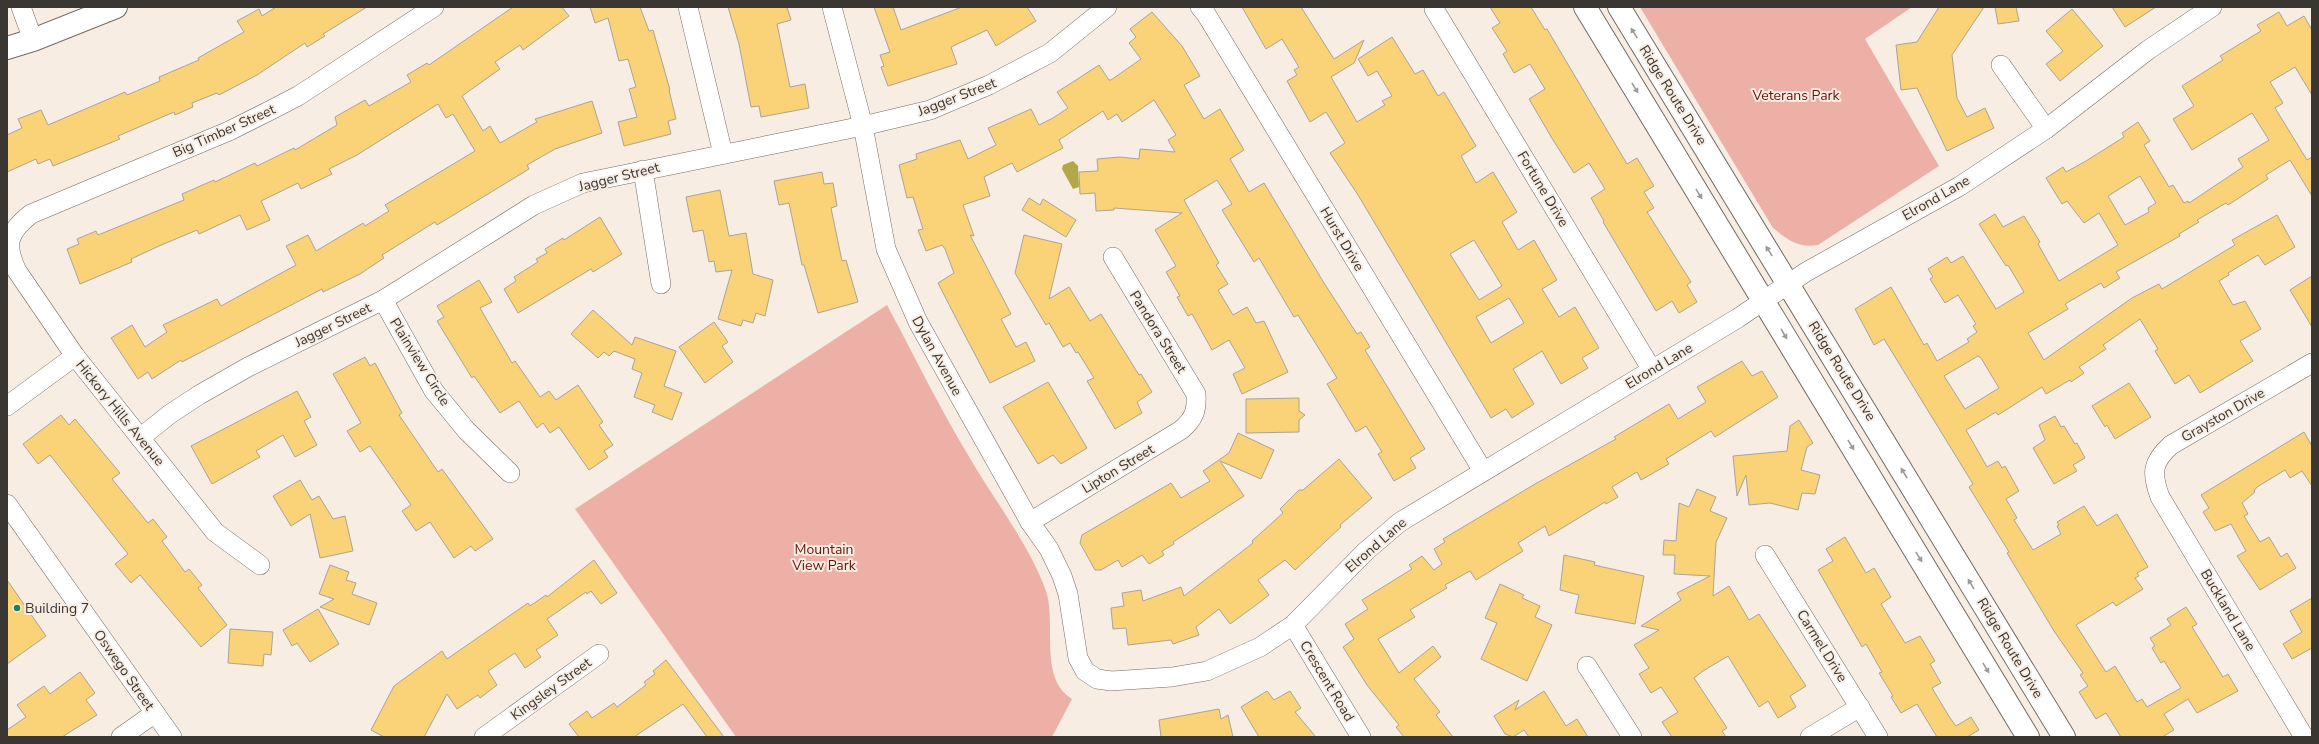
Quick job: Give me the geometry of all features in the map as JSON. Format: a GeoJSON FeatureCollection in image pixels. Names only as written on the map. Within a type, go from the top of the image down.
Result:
{"type":"FeatureCollection","features":[{"type":"Feature","properties":{"kind":"main road"},"geometry":{"type":"LineString","coordinates":[[7,48],[33,40],[116,7]]}},
{"type":"Feature","properties":{"kind":"main road","name":"Ridge Route Drive"},"geometry":{"type":"LineString","coordinates":[[1585,7],[2028,737]]}},
{"type":"Feature","properties":{"kind":"main road","name":"Ridge Route Drive"},"geometry":{"type":"LineString","coordinates":[[1619,7],[2064,737]]}},
{"type":"Feature","properties":{"kind":"street"},"geometry":{"type":"LineString","coordinates":[[21,7],[33,40]]}},
{"type":"Feature","properties":{"kind":"street","name":"Big Timber Street"},"geometry":{"type":"LineString","coordinates":[[9,240],[18,224],[31,214],[229,131],[298,96],[434,7]]}},
{"type":"Feature","properties":{"kind":"street"},"geometry":{"type":"LineString","coordinates":[[688,7],[722,154]]}},
{"type":"Feature","properties":{"kind":"street","name":"Dylan Avenue"},"geometry":{"type":"LineString","coordinates":[[832,7],[863,126],[886,248],[901,286],[918,322],[1030,522],[1049,549],[1062,576],[1068,594],[1078,658],[1085,671],[1097,679]]}},
{"type":"Feature","properties":{"kind":"street","name":"Jagger Street"},"geometry":{"type":"LineString","coordinates":[[140,438],[170,414],[199,395],[248,367],[383,300],[534,205],[583,183],[863,126],[930,110],[990,85],[1050,54],[1107,7]]}},
{"type":"Feature","properties":{"kind":"street","name":"Hurst Drive"},"geometry":{"type":"LineString","coordinates":[[1200,7],[1206,14],[1483,471]]}},
{"type":"Feature","properties":{"kind":"street","name":"Elrond Lane"},"geometry":{"type":"LineString","coordinates":[[1097,679],[1111,681],[1150,679],[1207,671],[1260,647],[1293,625],[1366,551],[1400,522],[1652,370],[1789,284],[1882,228],[1960,186],[2046,129],[2148,50],[2212,7]]}},
{"type":"Feature","properties":{"kind":"street","name":"Fortune Drive"},"geometry":{"type":"LineString","coordinates":[[1434,9],[1652,370]]}},
{"type":"Feature","properties":{"kind":"street"},"geometry":{"type":"LineString","coordinates":[[2001,64],[2046,129]]}},
{"type":"Feature","properties":{"kind":"street"},"geometry":{"type":"LineString","coordinates":[[643,170],[661,284]]}},
{"type":"Feature","properties":{"kind":"street","name":"Hickory Hills Avenue"},"geometry":{"type":"LineString","coordinates":[[9,240],[10,256],[18,271],[75,356],[215,532],[260,565]]}},
{"type":"Feature","properties":{"kind":"street","name":"Pandora Street"},"geometry":{"type":"LineString","coordinates":[[1113,257],[1196,394],[1197,408]]}},
{"type":"Feature","properties":{"kind":"street","name":"Plainview Circle"},"geometry":{"type":"LineString","coordinates":[[383,300],[434,391],[466,430],[510,474]]}},
{"type":"Feature","properties":{"kind":"street"},"geometry":{"type":"LineString","coordinates":[[7,406],[75,356]]}},
{"type":"Feature","properties":{"kind":"street","name":"Grayston Drive"},"geometry":{"type":"LineString","coordinates":[[2154,482],[2155,467],[2161,454],[2172,445],[2312,363]]}},
{"type":"Feature","properties":{"kind":"street","name":"Lipton Street"},"geometry":{"type":"LineString","coordinates":[[1030,522],[1181,430],[1191,422],[1197,408]]}},
{"type":"Feature","properties":{"kind":"street","name":"Buckland Lane"},"geometry":{"type":"LineString","coordinates":[[2154,482],[2160,497],[2304,737]]}},
{"type":"Feature","properties":{"kind":"street","name":"Oswego Street"},"geometry":{"type":"LineString","coordinates":[[7,504],[172,737]]}},
{"type":"Feature","properties":{"kind":"street","name":"Carmel Drive"},"geometry":{"type":"LineString","coordinates":[[1765,555],[1878,737]]}},
{"type":"Feature","properties":{"kind":"street","name":"Crescent Road"},"geometry":{"type":"LineString","coordinates":[[1293,625],[1360,737]]}},
{"type":"Feature","properties":{"kind":"street","name":"Kingsley Street"},"geometry":{"type":"LineString","coordinates":[[484,737],[599,654]]}},
{"type":"Feature","properties":{"kind":"street"},"geometry":{"type":"LineString","coordinates":[[1587,666],[1632,737]]}},
{"type":"Feature","properties":{"kind":"street"},"geometry":{"type":"LineString","coordinates":[[1810,737],[1860,707]]}},
{"type":"Feature","properties":{"kind":"street"},"geometry":{"type":"LineString","coordinates":[[121,737],[155,713]]}},
{"type":"Feature","properties":{"kind":"green space","name":"Veterans Park"},"geometry":{"type":"Polygon","coordinates":[[[1640,7],[1912,7],[1865,39],[1939,166],[1818,245],[1811,246],[1794,242],[1773,228],[1640,7]]]}},
{"type":"Feature","properties":{"kind":"green space","name":"Mountain View Park"},"geometry":{"type":"Polygon","coordinates":[[[887,305],[938,402],[980,476],[1012,524],[1031,557],[1046,591],[1049,604],[1050,650],[1055,678],[1062,689],[1072,699],[1052,737],[736,737],[575,509],[887,305]]]}},
{"type":"Feature","properties":{"kind":"shaded area"},"geometry":{"type":"Polygon","coordinates":[[[1073,161],[1078,166],[1079,187],[1073,189],[1062,169],[1063,165],[1073,161]]]}},
{"type":"Feature","properties":{"kind":"building"},"geometry":{"type":"Polygon","coordinates":[[[276,7],[367,7],[323,34],[325,36],[307,47],[305,43],[257,75],[219,95],[217,93],[192,103],[193,107],[175,115],[174,112],[118,136],[120,139],[53,166],[50,159],[38,164],[36,159],[7,172],[7,135],[22,128],[18,119],[41,110],[48,125],[125,92],[127,95],[160,81],[159,77],[199,60],[198,58],[244,32],[237,21],[259,9],[262,16],[276,7]]]}},
{"type":"Feature","properties":{"kind":"building"},"geometry":{"type":"Polygon","coordinates":[[[513,7],[562,7],[569,16],[523,50],[520,45],[495,62],[500,69],[462,96],[483,131],[490,126],[500,143],[537,122],[535,119],[592,101],[602,133],[555,149],[527,165],[529,169],[437,225],[435,222],[382,255],[384,258],[360,274],[323,292],[322,289],[182,362],[181,360],[152,379],[148,372],[138,379],[111,338],[132,325],[145,347],[167,332],[163,325],[217,299],[221,306],[296,265],[286,246],[308,235],[316,251],[363,223],[365,226],[389,211],[385,205],[475,151],[453,114],[446,118],[438,104],[357,155],[329,169],[332,174],[301,189],[298,183],[261,201],[270,220],[247,230],[240,215],[199,234],[197,230],[159,246],[131,259],[132,262],[80,284],[67,249],[79,244],[77,239],[96,231],[98,235],[184,200],[182,194],[214,180],[215,182],[255,163],[257,166],[294,148],[295,150],[337,125],[335,117],[365,100],[369,106],[411,82],[407,75],[427,63],[429,65],[513,7]]]}},
{"type":"Feature","properties":{"kind":"building"},"geometry":{"type":"Polygon","coordinates":[[[590,7],[640,7],[649,31],[653,30],[670,90],[676,119],[668,121],[671,134],[624,146],[618,122],[637,117],[629,89],[636,87],[628,59],[619,61],[608,18],[595,23],[590,7]]]}},
{"type":"Feature","properties":{"kind":"building"},"geometry":{"type":"Polygon","coordinates":[[[728,7],[787,7],[791,20],[777,24],[790,87],[805,84],[809,108],[761,117],[759,106],[751,107],[739,44],[728,7]]]}},
{"type":"Feature","properties":{"kind":"building"},"geometry":{"type":"Polygon","coordinates":[[[874,7],[893,7],[901,30],[962,7],[1027,7],[1036,21],[996,46],[987,30],[951,47],[957,64],[888,86],[881,67],[884,66],[880,55],[890,52],[874,7]]]}},
{"type":"Feature","properties":{"kind":"building"},"geometry":{"type":"Polygon","coordinates":[[[1242,7],[1301,7],[1334,59],[1364,40],[1354,63],[1331,77],[1357,122],[1385,105],[1382,101],[1392,96],[1377,71],[1368,76],[1358,59],[1392,37],[1415,74],[1423,70],[1438,96],[1444,92],[1476,146],[1461,156],[1476,183],[1493,172],[1517,212],[1502,222],[1518,250],[1534,240],[1557,280],[1542,289],[1559,317],[1575,307],[1599,348],[1582,358],[1588,368],[1561,384],[1542,351],[1513,369],[1534,404],[1512,418],[1506,409],[1491,418],[1358,195],[1330,153],[1345,143],[1326,112],[1310,122],[1287,81],[1297,75],[1294,70],[1299,67],[1282,39],[1266,49],[1242,7]],[[1474,240],[1450,254],[1479,300],[1502,286],[1474,240]],[[1509,298],[1476,317],[1491,343],[1524,323],[1509,298]]]}},
{"type":"Feature","properties":{"kind":"building"},"geometry":{"type":"Polygon","coordinates":[[[1490,7],[1531,7],[1545,30],[1547,29],[1627,164],[1637,158],[1654,186],[1644,192],[1654,208],[1647,212],[1691,282],[1687,285],[1697,302],[1679,313],[1672,301],[1656,311],[1603,222],[1604,221],[1591,198],[1605,189],[1589,163],[1574,173],[1553,140],[1529,99],[1545,89],[1530,64],[1514,73],[1503,54],[1507,51],[1492,28],[1500,23],[1490,7]]]}},
{"type":"Feature","properties":{"kind":"building"},"geometry":{"type":"Polygon","coordinates":[[[1939,7],[1984,7],[1952,55],[1957,98],[1967,117],[1985,108],[1994,128],[1947,151],[1917,88],[1901,90],[1896,45],[1917,42],[1939,7]]]}},
{"type":"Feature","properties":{"kind":"building"},"geometry":{"type":"Polygon","coordinates":[[[1995,7],[2016,7],[2019,21],[1998,24],[1995,7]]]}},
{"type":"Feature","properties":{"kind":"building"},"geometry":{"type":"Polygon","coordinates":[[[2112,7],[2156,7],[2125,27],[2112,7]]]}},
{"type":"Feature","properties":{"kind":"building"},"geometry":{"type":"Polygon","coordinates":[[[2072,9],[2103,46],[2060,81],[2046,64],[2063,51],[2046,31],[2072,9]]]}},
{"type":"Feature","properties":{"kind":"building"},"geometry":{"type":"Polygon","coordinates":[[[1152,12],[1182,46],[1200,76],[1184,85],[1204,119],[1220,109],[1244,150],[1230,159],[1249,192],[1264,183],[1324,283],[1357,334],[1361,332],[1370,347],[1365,350],[1425,449],[1410,458],[1416,468],[1394,481],[1378,454],[1382,452],[1366,426],[1356,432],[1327,384],[1337,378],[1298,315],[1294,317],[1259,258],[1254,262],[1222,210],[1232,204],[1217,180],[1184,200],[1219,263],[1216,265],[1228,284],[1218,290],[1233,315],[1247,307],[1256,323],[1264,321],[1288,372],[1242,394],[1233,374],[1245,368],[1229,340],[1212,350],[1192,314],[1188,316],[1177,297],[1180,296],[1166,272],[1176,266],[1155,230],[1182,213],[1114,208],[1114,210],[1096,211],[1095,193],[1080,194],[1079,172],[1098,171],[1097,159],[1120,157],[1139,159],[1140,149],[1175,152],[1168,140],[1176,135],[1154,100],[1122,122],[1117,114],[1108,120],[1103,111],[1059,140],[1063,148],[1017,172],[1012,163],[984,177],[990,196],[963,205],[974,236],[970,235],[1011,314],[1001,319],[1016,347],[1026,342],[1035,361],[990,383],[959,324],[938,283],[954,273],[945,249],[942,245],[926,251],[918,230],[923,229],[913,197],[907,198],[899,165],[917,159],[916,154],[960,140],[968,159],[996,145],[988,128],[1031,109],[1039,125],[1053,118],[1068,108],[1057,92],[1099,65],[1109,80],[1111,80],[1141,59],[1129,43],[1136,37],[1130,29],[1152,12]]]}},
{"type":"Feature","properties":{"kind":"building"},"geometry":{"type":"Polygon","coordinates":[[[2279,12],[2287,26],[2304,16],[2312,30],[2312,95],[2295,67],[2270,82],[2283,103],[2275,108],[2307,160],[2312,157],[2312,196],[2290,160],[2266,175],[2268,179],[2228,205],[2226,203],[2197,220],[2199,222],[2179,234],[2180,236],[2116,272],[2120,278],[2104,288],[2101,283],[2065,304],[2068,309],[2028,333],[2044,360],[2132,298],[2159,284],[2162,289],[2235,245],[2232,240],[2277,215],[2295,247],[2265,265],[2258,255],[2228,273],[2229,275],[2219,281],[2233,305],[2245,301],[2261,329],[2240,341],[2253,361],[2200,393],[2189,375],[2175,384],[2155,351],[2158,349],[2140,319],[2103,345],[2106,349],[2079,367],[2084,373],[2071,382],[2070,380],[2046,394],[2042,387],[1998,415],[1996,412],[1966,430],[1987,467],[1998,461],[2002,468],[2005,466],[2019,491],[2006,499],[2017,518],[2014,520],[2033,550],[2061,534],[2057,526],[2059,525],[2057,522],[2084,506],[2097,526],[2117,514],[2148,567],[2137,573],[2139,576],[2135,578],[2143,589],[2116,606],[2113,602],[2076,625],[2106,672],[2115,666],[2137,702],[2142,699],[2147,707],[2181,688],[2164,661],[2161,663],[2152,648],[2155,646],[2150,638],[2171,625],[2167,619],[2186,607],[2197,624],[2192,627],[2223,677],[2228,674],[2238,691],[2197,713],[2188,699],[2164,714],[2174,730],[2162,737],[2121,737],[2106,713],[2096,719],[2079,692],[2088,686],[2080,675],[2083,673],[2054,631],[2007,553],[2009,552],[1969,487],[1973,484],[1884,339],[1874,345],[1855,309],[1891,287],[1924,345],[1927,343],[1937,361],[1969,342],[1967,339],[1977,332],[1973,326],[1976,324],[1958,295],[1945,303],[1930,279],[1933,277],[1928,269],[1947,257],[1951,263],[1963,256],[1996,309],[2024,292],[2008,265],[2006,266],[1979,224],[1995,214],[2003,227],[2024,216],[2040,242],[2038,244],[2059,281],[2118,245],[2099,213],[2084,223],[2067,201],[2062,204],[2046,178],[2063,167],[2066,172],[2086,161],[2124,137],[2122,133],[2138,122],[2150,141],[2144,145],[2169,187],[2173,185],[2184,203],[2188,201],[2189,203],[2243,167],[2238,159],[2269,140],[2252,113],[2192,150],[2173,119],[2194,106],[2182,86],[2223,60],[2220,56],[2261,31],[2257,25],[2279,12]],[[2140,176],[2108,196],[2125,225],[2149,212],[2148,208],[2156,203],[2140,176]],[[1978,356],[1944,376],[1965,409],[1999,388],[1981,358],[1978,356]]]}},
{"type":"Feature","properties":{"kind":"building"},"geometry":{"type":"Polygon","coordinates":[[[822,172],[824,184],[833,183],[837,206],[831,208],[842,261],[846,260],[858,302],[818,313],[804,265],[802,265],[789,203],[779,205],[774,181],[822,172]]]}},
{"type":"Feature","properties":{"kind":"building"},"geometry":{"type":"Polygon","coordinates":[[[720,190],[729,236],[746,233],[753,274],[773,280],[765,316],[756,313],[753,323],[743,320],[741,326],[718,319],[732,270],[716,272],[714,261],[709,262],[703,230],[693,232],[686,197],[720,190]]]}},
{"type":"Feature","properties":{"kind":"building"},"geometry":{"type":"Polygon","coordinates":[[[1029,198],[1040,205],[1043,199],[1076,220],[1066,237],[1022,210],[1029,198]]]}},
{"type":"Feature","properties":{"kind":"building"},"geometry":{"type":"Polygon","coordinates":[[[600,217],[622,254],[593,272],[591,269],[518,313],[504,289],[516,281],[514,277],[538,262],[536,259],[547,253],[545,249],[563,238],[564,240],[600,217]]]}},
{"type":"Feature","properties":{"kind":"building"},"geometry":{"type":"Polygon","coordinates":[[[1024,235],[1062,244],[1049,299],[1069,287],[1090,321],[1101,314],[1139,375],[1141,374],[1152,392],[1137,402],[1142,413],[1115,429],[1087,381],[1094,378],[1078,352],[1076,353],[1070,343],[1063,347],[1049,323],[1046,325],[1015,273],[1024,235]]]}},
{"type":"Feature","properties":{"kind":"building"},"geometry":{"type":"Polygon","coordinates":[[[2312,276],[2312,327],[2290,290],[2312,276]]]}},
{"type":"Feature","properties":{"kind":"building"},"geometry":{"type":"Polygon","coordinates":[[[479,280],[492,302],[480,308],[512,363],[515,361],[540,397],[549,391],[556,400],[578,385],[603,422],[599,425],[613,445],[604,451],[608,457],[589,470],[559,427],[550,433],[543,423],[537,428],[519,401],[500,413],[474,376],[472,378],[437,321],[444,317],[437,306],[479,280]]]}},
{"type":"Feature","properties":{"kind":"building"},"geometry":{"type":"Polygon","coordinates":[[[593,310],[632,345],[635,337],[676,351],[664,386],[682,393],[672,420],[652,412],[655,405],[634,397],[642,373],[632,369],[635,359],[614,351],[609,356],[604,352],[598,358],[571,334],[593,310]]]}},
{"type":"Feature","properties":{"kind":"building"},"geometry":{"type":"Polygon","coordinates":[[[714,322],[728,342],[722,346],[733,362],[705,383],[679,347],[714,322]]]}},
{"type":"Feature","properties":{"kind":"building"},"geometry":{"type":"Polygon","coordinates":[[[365,357],[370,366],[375,363],[402,413],[399,415],[438,472],[442,469],[493,539],[475,551],[471,546],[454,558],[430,522],[416,531],[402,511],[411,505],[370,446],[360,452],[347,431],[361,423],[333,374],[365,357]]]}},
{"type":"Feature","properties":{"kind":"building"},"geometry":{"type":"Polygon","coordinates":[[[1742,361],[1752,376],[1762,371],[1778,397],[1715,437],[1711,431],[1666,459],[1669,464],[1641,480],[1637,472],[1612,487],[1618,497],[1606,504],[1605,502],[1549,536],[1545,526],[1518,543],[1523,551],[1476,580],[1470,571],[1445,585],[1447,588],[1410,610],[1415,617],[1378,639],[1399,673],[1433,646],[1441,657],[1414,679],[1440,712],[1436,715],[1453,737],[1404,737],[1396,727],[1399,725],[1367,685],[1343,647],[1354,639],[1345,624],[1368,609],[1362,600],[1412,569],[1409,565],[1422,556],[1434,570],[1442,564],[1434,549],[1445,542],[1443,539],[1535,484],[1616,439],[1614,437],[1669,404],[1678,419],[1706,402],[1697,387],[1742,361]]]}},
{"type":"Feature","properties":{"kind":"building"},"geometry":{"type":"Polygon","coordinates":[[[1048,382],[1087,448],[1061,464],[1053,455],[1038,464],[1003,407],[1048,382]]]}},
{"type":"Feature","properties":{"kind":"building"},"geometry":{"type":"Polygon","coordinates":[[[2129,383],[2151,417],[2115,439],[2107,425],[2105,427],[2092,406],[2129,383]]]}},
{"type":"Feature","properties":{"kind":"building"},"geometry":{"type":"Polygon","coordinates":[[[297,391],[311,417],[304,421],[317,445],[295,457],[283,435],[256,451],[260,457],[212,484],[191,446],[297,391]]]}},
{"type":"Feature","properties":{"kind":"building"},"geometry":{"type":"Polygon","coordinates":[[[1299,398],[1299,411],[1305,415],[1299,420],[1299,432],[1246,433],[1246,399],[1299,398]]]}},
{"type":"Feature","properties":{"kind":"building"},"geometry":{"type":"Polygon","coordinates":[[[61,415],[69,425],[75,419],[120,473],[112,479],[148,523],[153,519],[167,537],[162,541],[185,572],[189,569],[202,585],[198,588],[227,625],[201,647],[140,575],[131,583],[115,564],[128,554],[50,455],[38,464],[23,444],[61,415]]]}},
{"type":"Feature","properties":{"kind":"building"},"geometry":{"type":"Polygon","coordinates":[[[2055,416],[2061,427],[2064,426],[2075,444],[2077,443],[2085,458],[2073,465],[2077,471],[2054,484],[2033,448],[2045,440],[2039,425],[2055,416]]]}},
{"type":"Feature","properties":{"kind":"building"},"geometry":{"type":"Polygon","coordinates":[[[1799,420],[1813,443],[1807,447],[1801,470],[1820,475],[1815,494],[1802,493],[1798,510],[1770,503],[1749,505],[1746,475],[1737,496],[1733,456],[1787,451],[1790,426],[1799,420]]]}},
{"type":"Feature","properties":{"kind":"building"},"geometry":{"type":"Polygon","coordinates":[[[2304,432],[2312,446],[2312,486],[2302,471],[2290,478],[2285,470],[2257,487],[2254,491],[2255,492],[2242,503],[2248,514],[2244,516],[2260,542],[2269,537],[2281,557],[2287,553],[2296,568],[2260,590],[2237,556],[2246,551],[2231,524],[2215,531],[2203,512],[2209,508],[2201,495],[2304,432]]]}},
{"type":"Feature","properties":{"kind":"building"},"geometry":{"type":"Polygon","coordinates":[[[1238,433],[1274,450],[1261,479],[1220,461],[1244,496],[1173,542],[1174,544],[1162,551],[1164,555],[1149,564],[1142,555],[1122,567],[1118,560],[1101,570],[1095,570],[1080,543],[1082,535],[1171,483],[1181,498],[1210,481],[1203,471],[1229,453],[1238,433]]]}},
{"type":"Feature","properties":{"kind":"building"},"geometry":{"type":"Polygon","coordinates":[[[1339,459],[1372,498],[1340,525],[1341,527],[1295,570],[1285,560],[1258,580],[1269,595],[1252,608],[1230,624],[1219,609],[1196,627],[1199,635],[1173,644],[1171,640],[1128,645],[1126,628],[1113,629],[1111,608],[1124,606],[1122,593],[1141,590],[1143,601],[1181,587],[1184,596],[1253,543],[1252,541],[1283,513],[1280,509],[1299,490],[1303,490],[1339,459]]]}},
{"type":"Feature","properties":{"kind":"building"},"geometry":{"type":"Polygon","coordinates":[[[300,480],[312,500],[319,496],[333,519],[345,516],[353,551],[320,558],[310,514],[291,526],[273,496],[300,480]]]}},
{"type":"Feature","properties":{"kind":"building"},"geometry":{"type":"Polygon","coordinates":[[[1697,489],[1716,497],[1710,511],[1727,518],[1716,542],[1713,596],[1729,586],[1749,620],[1759,614],[1806,686],[1790,696],[1796,707],[1778,718],[1768,701],[1759,707],[1728,656],[1703,671],[1694,678],[1727,728],[1722,731],[1726,737],[1672,737],[1662,722],[1678,712],[1661,687],[1651,693],[1639,674],[1649,668],[1634,645],[1659,630],[1641,626],[1681,600],[1677,593],[1710,576],[1674,574],[1675,555],[1663,555],[1664,540],[1676,541],[1679,503],[1689,507],[1697,489]]]}},
{"type":"Feature","properties":{"kind":"building"},"geometry":{"type":"Polygon","coordinates":[[[1845,537],[1866,573],[1874,568],[1891,597],[1881,604],[1905,643],[1920,636],[1935,661],[1930,664],[1941,683],[1932,688],[1950,718],[1956,726],[1971,717],[1979,730],[1967,737],[1937,737],[1917,704],[1901,713],[1891,697],[1893,696],[1879,673],[1882,672],[1866,644],[1862,647],[1818,570],[1833,561],[1826,549],[1845,537]]]}},
{"type":"Feature","properties":{"kind":"building"},"geometry":{"type":"Polygon","coordinates":[[[1564,555],[1595,562],[1594,565],[1644,576],[1635,624],[1575,613],[1579,595],[1560,590],[1564,555]]]}},
{"type":"Feature","properties":{"kind":"building"},"geometry":{"type":"Polygon","coordinates":[[[594,560],[617,593],[601,604],[591,591],[587,594],[586,592],[547,619],[558,635],[536,650],[541,657],[525,668],[515,653],[488,671],[497,685],[480,698],[478,695],[457,709],[447,694],[424,737],[384,737],[371,730],[394,686],[442,651],[447,659],[528,603],[530,606],[546,595],[547,597],[594,560]]]}},
{"type":"Feature","properties":{"kind":"building"},"geometry":{"type":"Polygon","coordinates":[[[330,565],[349,572],[346,580],[356,583],[352,594],[377,603],[369,625],[320,607],[334,599],[319,594],[330,565]]]}},
{"type":"Feature","properties":{"kind":"building","name":"Building 7"},"geometry":{"type":"Polygon","coordinates":[[[7,580],[46,636],[7,664],[7,580]]]}},
{"type":"Feature","properties":{"kind":"building"},"geometry":{"type":"Polygon","coordinates":[[[1500,584],[1524,595],[1522,598],[1540,606],[1535,617],[1552,625],[1527,681],[1481,659],[1497,623],[1485,618],[1500,584]]]}},
{"type":"Feature","properties":{"kind":"building"},"geometry":{"type":"Polygon","coordinates":[[[2312,598],[2312,648],[2292,659],[2283,644],[2302,632],[2290,611],[2312,598]]]}},
{"type":"Feature","properties":{"kind":"building"},"geometry":{"type":"Polygon","coordinates":[[[318,609],[339,644],[310,662],[297,643],[292,646],[283,630],[318,609]]]}},
{"type":"Feature","properties":{"kind":"building"},"geometry":{"type":"Polygon","coordinates":[[[230,629],[273,632],[271,655],[264,654],[263,666],[228,663],[230,629]]]}},
{"type":"Feature","properties":{"kind":"building"},"geometry":{"type":"Polygon","coordinates":[[[666,660],[724,737],[707,737],[683,704],[634,737],[579,737],[569,724],[587,711],[592,718],[614,703],[617,707],[646,685],[644,682],[655,674],[653,671],[666,660]]]}},
{"type":"Feature","properties":{"kind":"building"},"geometry":{"type":"Polygon","coordinates":[[[80,672],[95,693],[86,700],[97,715],[62,737],[7,737],[7,730],[26,717],[17,705],[44,686],[50,694],[80,672]]]}},
{"type":"Feature","properties":{"kind":"building"},"geometry":{"type":"Polygon","coordinates":[[[1267,691],[1274,700],[1290,691],[1301,708],[1295,712],[1316,737],[1259,737],[1241,707],[1267,691]]]}},
{"type":"Feature","properties":{"kind":"building"},"geometry":{"type":"Polygon","coordinates":[[[1544,691],[1566,726],[1577,719],[1588,737],[1529,737],[1524,730],[1513,737],[1505,734],[1494,716],[1519,700],[1515,710],[1544,691]]]}},
{"type":"Feature","properties":{"kind":"building"},"geometry":{"type":"Polygon","coordinates":[[[1219,709],[1221,719],[1228,715],[1233,737],[1161,737],[1159,720],[1219,709]]]}},
{"type":"Feature","properties":{"kind":"place","name":"Building 7"},"geometry":{"type":"Point","coordinates":[17,608]}}]}
